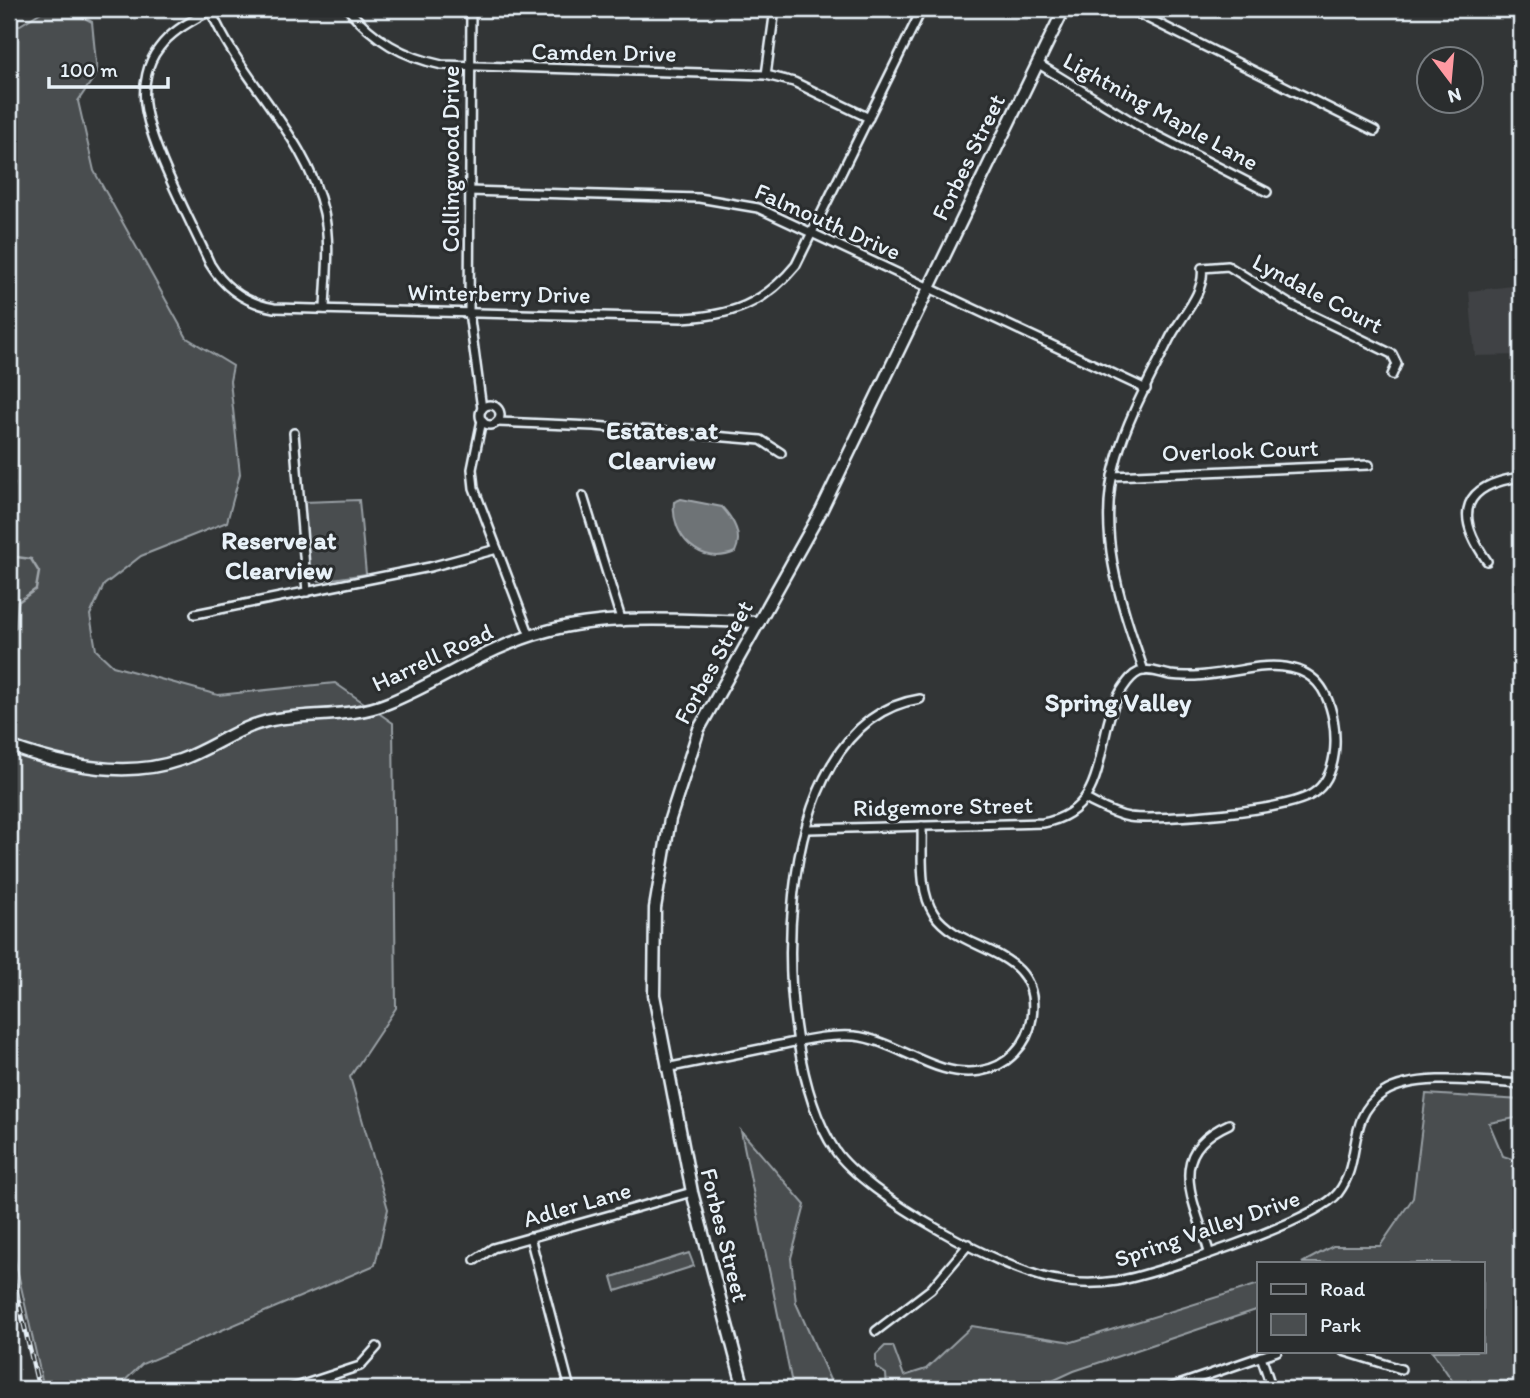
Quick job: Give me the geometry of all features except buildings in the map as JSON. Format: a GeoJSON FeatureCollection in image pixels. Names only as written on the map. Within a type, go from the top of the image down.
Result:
{"type":"FeatureCollection","features":[{"type":"Feature","properties":{"kind":"street"},"geometry":{"type":"LineString","coordinates":[[211,9],[227,43],[304,158],[320,194],[328,248],[325,309]]}},
{"type":"Feature","properties":{"kind":"street","name":"Winterberry Drive"},"geometry":{"type":"LineString","coordinates":[[211,9],[172,34],[153,57],[145,95],[153,132],[210,264],[222,281],[241,296],[264,306],[682,318],[723,315],[750,306],[772,291],[796,265],[815,232],[922,9]]}},
{"type":"Feature","properties":{"kind":"street","name":"Camden Drive"},"geometry":{"type":"LineString","coordinates":[[348,9],[370,32],[395,49],[426,62],[469,68],[766,75],[794,82],[869,118]]}},
{"type":"Feature","properties":{"kind":"street","name":"Collingwood Drive"},"geometry":{"type":"LineString","coordinates":[[471,9],[469,312],[482,409],[492,420]]}},
{"type":"Feature","properties":{"kind":"street"},"geometry":{"type":"LineString","coordinates":[[766,75],[775,9]]}},
{"type":"Feature","properties":{"kind":"street","name":"Forbes Street"},"geometry":{"type":"LineString","coordinates":[[744,1389],[692,1192],[654,995],[652,942],[657,887],[670,819],[699,729],[821,511],[1063,9]]}},
{"type":"Feature","properties":{"kind":"street"},"geometry":{"type":"LineString","coordinates":[[1129,9],[1376,131]]}},
{"type":"Feature","properties":{"kind":"street","name":"Lightning Maple Lane"},"geometry":{"type":"LineString","coordinates":[[1037,63],[1146,130],[1267,192]]}},
{"type":"Feature","properties":{"kind":"street","name":"Falmouth Drive"},"geometry":{"type":"LineString","coordinates":[[469,191],[720,200],[774,213],[1146,389]]}},
{"type":"Feature","properties":{"kind":"street","name":"Lyndale Court"},"geometry":{"type":"LineString","coordinates":[[1146,389],[1178,323],[1194,298],[1203,276],[1202,268],[1228,266],[1291,305],[1392,354],[1397,364],[1392,375]]}},
{"type":"Feature","properties":{"kind":"street"},"geometry":{"type":"LineString","coordinates":[[1144,671],[1114,575],[1108,518],[1112,476],[1123,439],[1146,389]]}},
{"type":"Feature","properties":{"kind":"street"},"geometry":{"type":"LineString","coordinates":[[480,392],[491,405],[492,420],[478,438],[472,481],[530,636]]}},
{"type":"Feature","properties":{"kind":"street"},"geometry":{"type":"LineString","coordinates":[[482,409],[491,405]]}},
{"type":"Feature","properties":{"kind":"street"},"geometry":{"type":"LineString","coordinates":[[492,420],[607,426],[761,440],[781,453]]}},
{"type":"Feature","properties":{"kind":"street"},"geometry":{"type":"LineString","coordinates":[[294,433],[307,592]]}},
{"type":"Feature","properties":{"kind":"street","name":"Overlook Court"},"geometry":{"type":"LineString","coordinates":[[1112,476],[1369,465]]}},
{"type":"Feature","properties":{"kind":"street"},"geometry":{"type":"LineString","coordinates":[[1487,561],[1471,528],[1468,515],[1471,498],[1487,484],[1521,477]]}},
{"type":"Feature","properties":{"kind":"street"},"geometry":{"type":"LineString","coordinates":[[583,496],[623,622]]}},
{"type":"Feature","properties":{"kind":"street"},"geometry":{"type":"LineString","coordinates":[[195,614],[464,560],[497,550]]}},
{"type":"Feature","properties":{"kind":"street","name":"Harrell Road"},"geometry":{"type":"LineString","coordinates":[[9,746],[50,760],[88,766],[166,764],[188,757],[256,724],[291,717],[356,712],[385,705],[475,658],[530,636],[570,625],[623,622],[759,622]]}},
{"type":"Feature","properties":{"kind":"street"},"geometry":{"type":"LineString","coordinates":[[1279,666],[1310,676],[1323,690],[1331,711],[1334,743],[1329,775],[1319,789],[1304,799],[1251,808],[1130,817],[1109,811],[1085,799],[1096,775],[1112,709],[1128,681],[1144,671],[1191,676],[1279,666]]}},
{"type":"Feature","properties":{"kind":"street","name":"Spring Valley Drive"},"geometry":{"type":"LineString","coordinates":[[920,699],[888,708],[855,733],[827,778],[808,829],[795,876],[790,926],[790,979],[799,1041],[815,1110],[827,1138],[845,1163],[867,1183],[969,1244],[1023,1271],[1077,1283],[1133,1277],[1209,1252],[1316,1210],[1334,1198],[1350,1169],[1354,1134],[1360,1119],[1384,1092],[1416,1082],[1521,1084]]}},
{"type":"Feature","properties":{"kind":"street","name":"Ridgemore Street"},"geometry":{"type":"LineString","coordinates":[[808,829],[1043,823],[1071,814],[1085,799]]}},
{"type":"Feature","properties":{"kind":"street"},"geometry":{"type":"LineString","coordinates":[[666,1068],[799,1041],[841,1036],[870,1038],[940,1066],[967,1072],[998,1065],[1024,1041],[1032,1010],[1028,988],[1017,968],[997,952],[945,926],[928,904],[924,885],[922,826]]}},
{"type":"Feature","properties":{"kind":"street"},"geometry":{"type":"LineString","coordinates":[[1209,1252],[1188,1168],[1192,1151],[1199,1142],[1229,1124]]}},
{"type":"Feature","properties":{"kind":"street","name":"Adler Lane"},"geometry":{"type":"LineString","coordinates":[[475,1260],[493,1248],[692,1192]]}},
{"type":"Feature","properties":{"kind":"street"},"geometry":{"type":"LineString","coordinates":[[530,1237],[570,1389]]}},
{"type":"Feature","properties":{"kind":"street"},"geometry":{"type":"LineString","coordinates":[[876,1331],[931,1289],[969,1244]]}},
{"type":"Feature","properties":{"kind":"street"},"geometry":{"type":"LineString","coordinates":[[290,1389],[360,1366],[377,1347]]}},
{"type":"Feature","properties":{"kind":"street"},"geometry":{"type":"LineString","coordinates":[[1167,1389],[1274,1352]]}},
{"type":"Feature","properties":{"kind":"street"},"geometry":{"type":"LineString","coordinates":[[1346,1352],[1401,1369]]}},
{"type":"Feature","properties":{"kind":"street"},"geometry":{"type":"LineString","coordinates":[[1261,1356],[1272,1389]]}},
{"type":"Feature","properties":{"kind":"shaded area"},"geometry":{"type":"Polygon","coordinates":[[[1521,285],[1521,355],[1475,356],[1469,291],[1521,285]]]}},
{"type":"Feature","properties":{"kind":"shaded area"},"geometry":{"type":"Polygon","coordinates":[[[681,499],[722,507],[736,528],[738,540],[735,552],[722,556],[711,555],[690,545],[677,526],[674,515],[674,502],[681,499]]]}},
{"type":"Feature","properties":{"kind":"green space"},"geometry":{"type":"Polygon","coordinates":[[[46,9],[68,9],[92,22],[97,73],[78,101],[94,171],[187,338],[233,366],[230,381],[240,474],[227,522],[141,556],[104,585],[90,615],[96,650],[113,666],[218,695],[335,683],[393,723],[396,1008],[350,1077],[388,1209],[375,1265],[142,1364],[116,1389],[44,1389],[9,1233],[9,32],[46,9]]]}},
{"type":"Feature","properties":{"kind":"green space"},"geometry":{"type":"Polygon","coordinates":[[[359,500],[366,574],[319,581],[311,577],[308,569],[304,502],[359,500]]]}},
{"type":"Feature","properties":{"kind":"green space"},"geometry":{"type":"Polygon","coordinates":[[[1426,1094],[1521,1100],[1521,1117],[1489,1123],[1503,1156],[1521,1162],[1521,1389],[1454,1389],[1456,1386],[1433,1352],[1484,1352],[1484,1262],[1304,1262],[1333,1246],[1380,1246],[1413,1198],[1426,1094]]]}},
{"type":"Feature","properties":{"kind":"green space"},"geometry":{"type":"Polygon","coordinates":[[[741,1131],[805,1205],[791,1258],[796,1303],[834,1389],[793,1389],[741,1131]]]}},
{"type":"Feature","properties":{"kind":"green space"},"geometry":{"type":"Polygon","coordinates":[[[689,1253],[694,1266],[616,1291],[612,1277],[689,1253]]]}},
{"type":"Feature","properties":{"kind":"green space"},"geometry":{"type":"Polygon","coordinates":[[[1257,1285],[1257,1310],[1074,1371],[1035,1389],[887,1389],[886,1374],[876,1367],[876,1355],[885,1346],[893,1346],[904,1376],[926,1369],[972,1326],[1072,1342],[1257,1285]]]}},
{"type":"Feature","properties":{"kind":"waterway"},"geometry":{"type":"LineString","coordinates":[[9,482],[14,484],[9,500]]}},
{"type":"Feature","properties":{"kind":"waterway"},"geometry":{"type":"LineString","coordinates":[[9,556],[31,559],[39,572],[36,589],[18,602],[16,627],[9,631]]}},
{"type":"Feature","properties":{"kind":"railway"},"geometry":{"type":"LineString","coordinates":[[9,1260],[39,1389]]}},
{"type":"Feature","properties":{"kind":"district","name":"Estates at Clearview"},"geometry":{"type":"Point","coordinates":[662,445]}},
{"type":"Feature","properties":{"kind":"district","name":"Reserve at Clearview"},"geometry":{"type":"Point","coordinates":[279,555]}},
{"type":"Feature","properties":{"kind":"district","name":"Spring Valley"},"geometry":{"type":"Point","coordinates":[1118,702]}}]}
